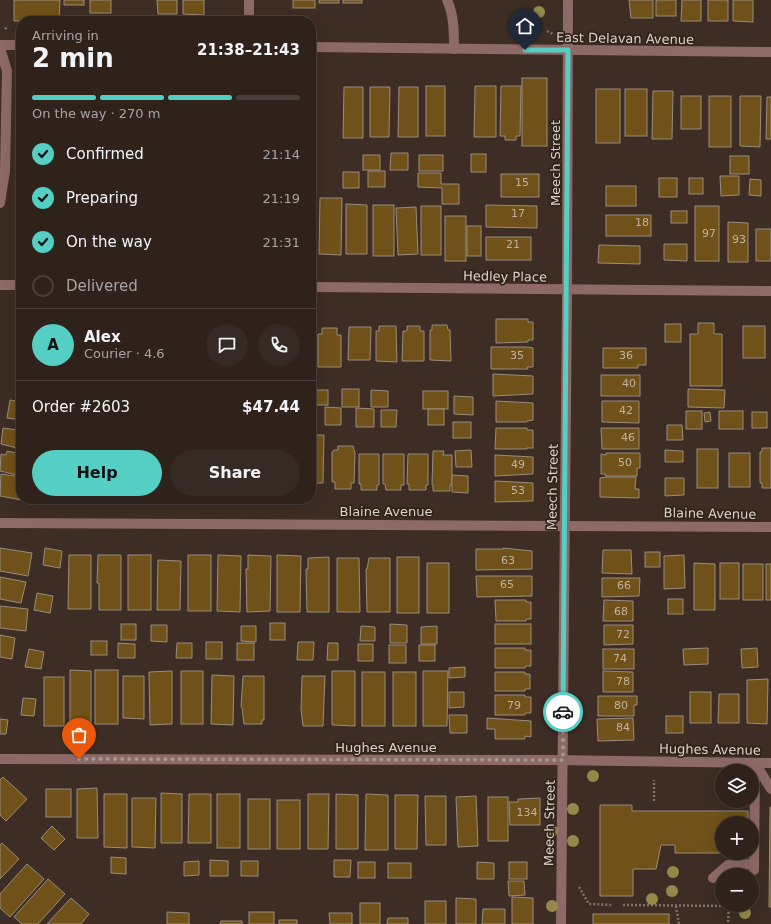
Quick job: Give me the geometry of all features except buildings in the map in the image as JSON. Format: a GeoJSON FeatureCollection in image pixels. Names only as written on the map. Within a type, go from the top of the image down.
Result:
{"type":"FeatureCollection","features":[{"type":"Feature","properties":{"kind":"street"},"geometry":{"type":"LineString","coordinates":[[249,0],[249,16]]}},
{"type":"Feature","properties":{"kind":"street"},"geometry":{"type":"LineString","coordinates":[[447,0],[450,7],[454,49]]}},
{"type":"Feature","properties":{"kind":"street","name":"Meech Street"},"geometry":{"type":"LineString","coordinates":[[561,924],[568,0]]}},
{"type":"Feature","properties":{"kind":"street"},"geometry":{"type":"LineString","coordinates":[[0,45],[16,45]]}},
{"type":"Feature","properties":{"kind":"street","name":"East Delavan Avenue"},"geometry":{"type":"LineString","coordinates":[[316,47],[771,52]]}},
{"type":"Feature","properties":{"kind":"street"},"geometry":{"type":"LineString","coordinates":[[0,48],[7,71],[6,171],[0,203]]}},
{"type":"Feature","properties":{"kind":"street"},"geometry":{"type":"LineString","coordinates":[[0,285],[16,285]]}},
{"type":"Feature","properties":{"kind":"street","name":"Hedley Place"},"geometry":{"type":"LineString","coordinates":[[316,287],[771,291]]}},
{"type":"Feature","properties":{"kind":"street","name":"Blaine Avenue"},"geometry":{"type":"LineString","coordinates":[[0,523],[771,527]]}},
{"type":"Feature","properties":{"kind":"street","name":"Hughes Avenue"},"geometry":{"type":"LineString","coordinates":[[0,759],[563,760],[771,763]]}},
{"type":"Feature","properties":{"kind":"street"},"geometry":{"type":"LineString","coordinates":[[755,763],[771,789]]}},
{"type":"Feature","properties":{"kind":"street"},"geometry":{"type":"LineString","coordinates":[[713,878],[728,865],[754,867],[755,763]]}},
{"type":"Feature","properties":{"kind":"path"},"geometry":{"type":"LineString","coordinates":[[5,30],[8,26]]}},
{"type":"Feature","properties":{"kind":"path"},"geometry":{"type":"LineString","coordinates":[[547,31],[553,34]]}},
{"type":"Feature","properties":{"kind":"path"},"geometry":{"type":"LineString","coordinates":[[654,780],[654,800]]}},
{"type":"Feature","properties":{"kind":"path"},"geometry":{"type":"LineString","coordinates":[[579,887],[589,904],[612,905]]}},
{"type":"Feature","properties":{"kind":"path"},"geometry":{"type":"LineString","coordinates":[[623,905],[729,906],[728,924]]}},
{"type":"Feature","properties":{"kind":"path"},"geometry":{"type":"LineString","coordinates":[[676,906],[679,924]]}},
{"type":"Feature","properties":{"kind":"way so far"},"geometry":{"type":"LineString","coordinates":[[79,759],[563,760],[563,712]]}},
{"type":"Feature","properties":{"kind":"route"},"geometry":{"type":"LineString","coordinates":[[525,50],[568,50],[563,712]]}}]}
